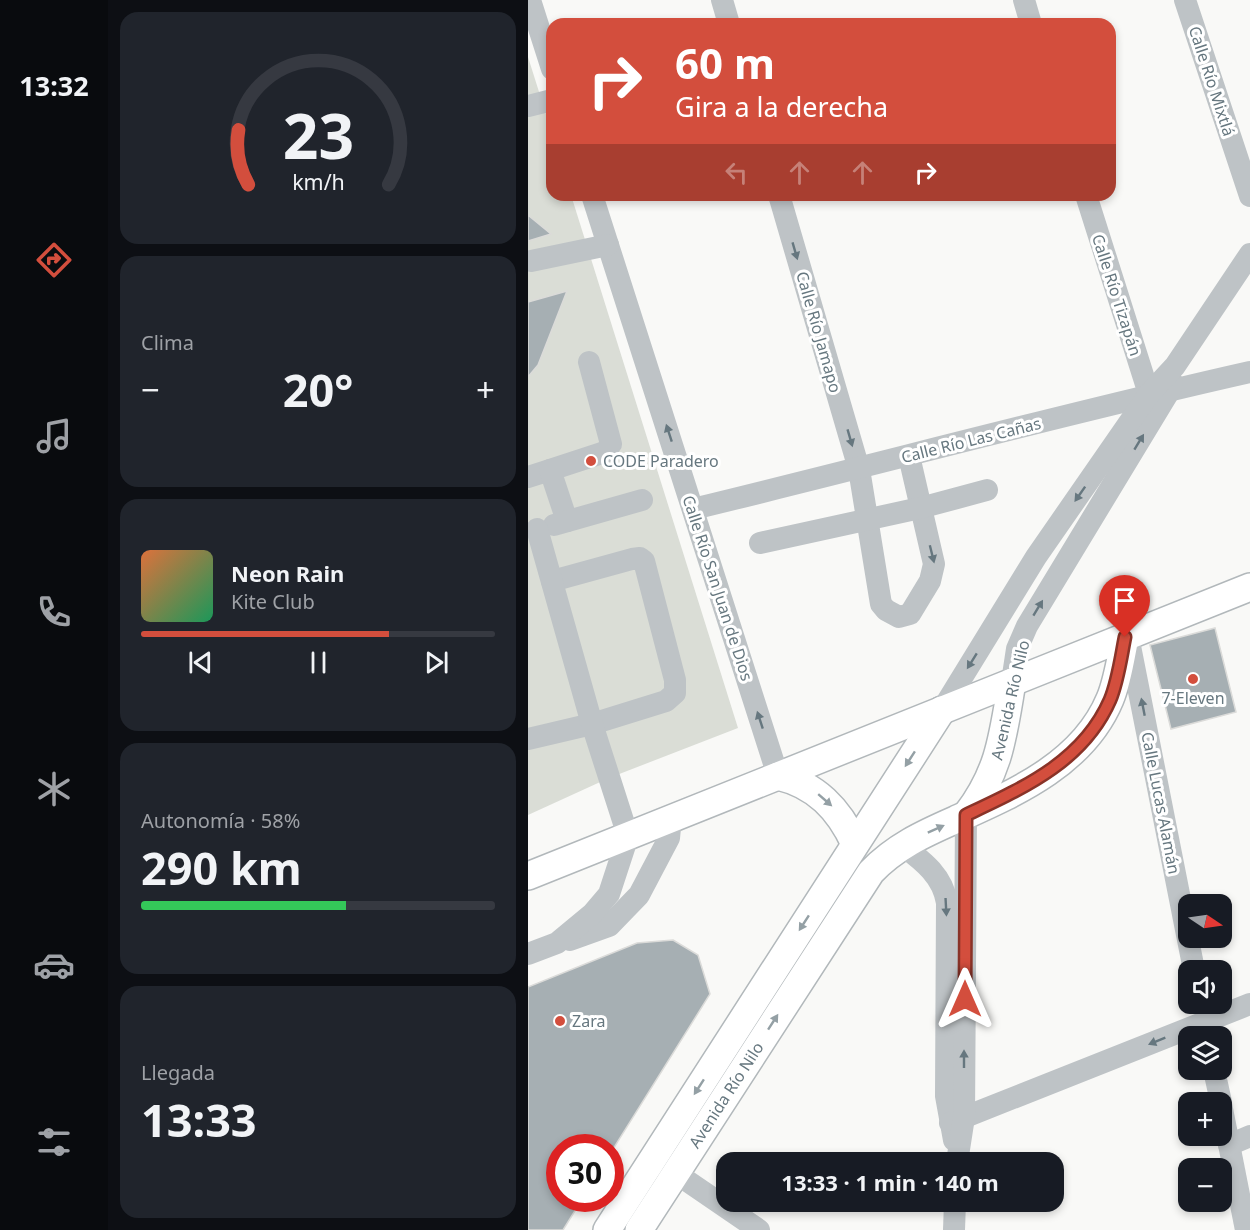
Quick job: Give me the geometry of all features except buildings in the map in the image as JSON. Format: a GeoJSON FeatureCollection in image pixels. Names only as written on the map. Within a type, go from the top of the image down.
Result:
{"type":"FeatureCollection","features":[{"type":"Feature","properties":{"kind":"main road"},"geometry":{"type":"LineString","coordinates":[[528,876],[1250,587]]}},
{"type":"Feature","properties":{"kind":"main road"},"geometry":{"type":"LineString","coordinates":[[966,815],[1032,784],[1059,765],[1083,741],[1111,698],[1127,636]]}},
{"type":"Feature","properties":{"kind":"main road","name":"Avenida Río Nilo"},"geometry":{"type":"LineString","coordinates":[[639,1230],[870,872],[902,845],[966,815],[983,792],[994,770],[1012,682]]}},
{"type":"Feature","properties":{"kind":"main road","name":"Avenida Río Nilo"},"geometry":{"type":"LineString","coordinates":[[607,1230],[942,710]]}},
{"type":"Feature","properties":{"kind":"main road"},"geometry":{"type":"LineString","coordinates":[[778,776],[801,783],[819,794],[835,808],[847,825],[855,844]]}},
{"type":"Feature","properties":{"kind":"street"},"geometry":{"type":"LineString","coordinates":[[530,0],[546,50]]}},
{"type":"Feature","properties":{"kind":"street"},"geometry":{"type":"LineString","coordinates":[[722,0],[727,18]]}},
{"type":"Feature","properties":{"kind":"street"},"geometry":{"type":"LineString","coordinates":[[1024,0],[1029,18]]}},
{"type":"Feature","properties":{"kind":"street","name":"Calle Río Mixtlá"},"geometry":{"type":"LineString","coordinates":[[1185,0],[1250,196]]}},
{"type":"Feature","properties":{"kind":"street"},"geometry":{"type":"LineString","coordinates":[[528,106],[546,102]]}},
{"type":"Feature","properties":{"kind":"street","name":"Calle Río San Juan de Dios"},"geometry":{"type":"LineString","coordinates":[[594,201],[778,776]]}},
{"type":"Feature","properties":{"kind":"street","name":"Calle Río Jamapo"},"geometry":{"type":"LineString","coordinates":[[781,201],[859,469],[881,604],[894,616],[903,617],[910,614],[934,572],[920,508]]}},
{"type":"Feature","properties":{"kind":"street","name":"Calle Río Tizapán"},"geometry":{"type":"LineString","coordinates":[[1088,201],[1160,392]]}},
{"type":"Feature","properties":{"kind":"street"},"geometry":{"type":"LineString","coordinates":[[531,261],[608,245]]}},
{"type":"Feature","properties":{"kind":"street","name":"Avenida Río Nilo"},"geometry":{"type":"LineString","coordinates":[[1012,682],[1017,649],[1028,627],[1175,366],[1250,254]]}},
{"type":"Feature","properties":{"kind":"street"},"geometry":{"type":"LineString","coordinates":[[528,477],[610,448],[611,440],[589,362]]}},
{"type":"Feature","properties":{"kind":"street","name":"Calle Río Las Cañas"},"geometry":{"type":"LineString","coordinates":[[693,509],[1160,392],[1250,372]]}},
{"type":"Feature","properties":{"kind":"street","name":"Avenida Río Nilo"},"geometry":{"type":"LineString","coordinates":[[942,710],[1036,557],[1160,392]]}},
{"type":"Feature","properties":{"kind":"street"},"geometry":{"type":"LineString","coordinates":[[909,456],[920,508]]}},
{"type":"Feature","properties":{"kind":"street"},"geometry":{"type":"LineString","coordinates":[[550,470],[567,521]]}},
{"type":"Feature","properties":{"kind":"street"},"geometry":{"type":"LineString","coordinates":[[760,543],[920,508],[987,490]]}},
{"type":"Feature","properties":{"kind":"street"},"geometry":{"type":"LineString","coordinates":[[557,943],[592,914],[609,894],[628,836],[592,724],[552,581],[533,530],[642,500]]}},
{"type":"Feature","properties":{"kind":"street"},"geometry":{"type":"LineString","coordinates":[[528,739],[592,724],[666,701],[675,693],[675,680],[646,564],[637,558],[552,581]]}},
{"type":"Feature","properties":{"kind":"street","name":"Calle Lucas Alamán"},"geometry":{"type":"LineString","coordinates":[[1127,636],[1192,960]]}},
{"type":"Feature","properties":{"kind":"street"},"geometry":{"type":"LineString","coordinates":[[957,1152],[966,815]]}},
{"type":"Feature","properties":{"kind":"street"},"geometry":{"type":"LineString","coordinates":[[528,954],[609,926],[639,895],[669,838],[671,818]]}},
{"type":"Feature","properties":{"kind":"street"},"geometry":{"type":"LineString","coordinates":[[902,845],[938,877],[945,890],[946,1096],[956,1120]]}},
{"type":"Feature","properties":{"kind":"street"},"geometry":{"type":"LineString","coordinates":[[956,1120],[1250,1004]]}},
{"type":"Feature","properties":{"kind":"street"},"geometry":{"type":"LineString","coordinates":[[1232,1144],[1250,1136]]}},
{"type":"Feature","properties":{"kind":"street"},"geometry":{"type":"LineString","coordinates":[[1229,1146],[1246,1230]]}},
{"type":"Feature","properties":{"kind":"street"},"geometry":{"type":"LineString","coordinates":[[653,1157],[759,1230]]}},
{"type":"Feature","properties":{"kind":"street"},"geometry":{"type":"LineString","coordinates":[[954,1230],[955,1212]]}},
{"type":"Feature","properties":{"kind":"shaded area","name":"CODE Paradero"},"geometry":{"type":"Polygon","coordinates":[[[528,57],[546,114],[546,201],[573,201],[738,728],[609,778],[528,815],[528,57]]]}},
{"type":"Feature","properties":{"kind":"place","name":"CODE Paradero"},"geometry":{"type":"Point","coordinates":[591,461]}},
{"type":"Feature","properties":{"kind":"place","name":"7-Eleven"},"geometry":{"type":"Point","coordinates":[1193,679]}},
{"type":"Feature","properties":{"kind":"place","name":"Zara"},"geometry":{"type":"Point","coordinates":[560,1021]}},
{"type":"Feature","properties":{"kind":"route"},"geometry":{"type":"LineString","coordinates":[[965,999],[966,815],[1032,784],[1059,765],[1083,741],[1099,720],[1111,698],[1125,637]]}}]}
